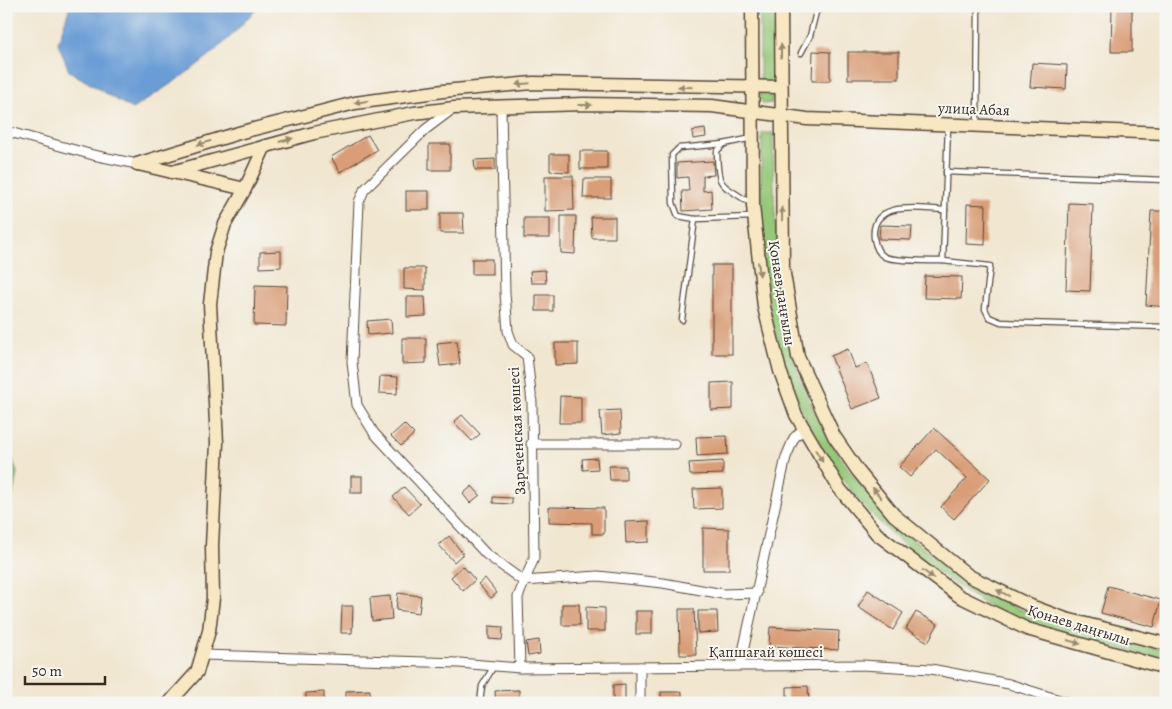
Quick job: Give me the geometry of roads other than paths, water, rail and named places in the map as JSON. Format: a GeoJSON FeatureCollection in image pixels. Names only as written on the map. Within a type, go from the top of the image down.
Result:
{"type":"FeatureCollection","features":[{"type":"Feature","properties":{"kind":"street","name":"Қонаев даңғылы"},"geometry":{"type":"LineString","coordinates":[[752,6],[753,211],[770,338],[780,371],[803,429],[839,488],[877,534],[959,596],[1027,629],[1166,668]]}},
{"type":"Feature","properties":{"kind":"street","name":"Қонаев даңғылы"},"geometry":{"type":"LineString","coordinates":[[781,6],[783,268],[793,338],[809,384],[834,436],[858,471],[894,515],[969,576],[1031,606],[1058,616],[1166,644]]}},
{"type":"Feature","properties":{"kind":"street"},"geometry":{"type":"LineString","coordinates":[[137,164],[242,132],[355,103],[443,90],[533,83],[781,87]]}},
{"type":"Feature","properties":{"kind":"street","name":"улица Абая"},"geometry":{"type":"LineString","coordinates":[[172,172],[265,146],[352,125],[454,108],[584,104],[712,106],[816,120],[1166,133]]}},
{"type":"Feature","properties":{"kind":"street"},"geometry":{"type":"LineString","coordinates":[[454,108],[426,129],[364,190],[358,202],[352,362],[356,405],[374,434],[486,554],[523,581],[598,576],[663,583],[723,594],[757,594]]}},
{"type":"Feature","properties":{"kind":"street","name":"Зареченская көшесі"},"geometry":{"type":"LineString","coordinates":[[501,108],[507,322],[513,345],[527,356],[532,403],[531,444],[535,497],[534,558],[518,597],[520,668]]}},
{"type":"Feature","properties":{"kind":"street"},"geometry":{"type":"LineString","coordinates":[[6,131],[93,155],[245,189]]}},
{"type":"Feature","properties":{"kind":"street"},"geometry":{"type":"LineString","coordinates":[[169,703],[197,672],[209,631],[213,598],[212,546],[217,443],[210,304],[216,252],[225,224],[245,189],[265,146]]}},
{"type":"Feature","properties":{"kind":"street"},"geometry":{"type":"LineString","coordinates":[[740,665],[786,457],[794,438],[803,429]]}},
{"type":"Feature","properties":{"kind":"street"},"geometry":{"type":"LineString","coordinates":[[531,444],[675,444]]}},
{"type":"Feature","properties":{"kind":"street","name":"Қапшағай көшесі"},"geometry":{"type":"LineString","coordinates":[[203,656],[459,663],[520,668],[862,665],[931,669],[1009,684],[1068,703]]}},
{"type":"Feature","properties":{"kind":"street"},"geometry":{"type":"LineString","coordinates":[[640,667],[640,703]]}},
{"type":"Feature","properties":{"kind":"lane"},"geometry":{"type":"LineString","coordinates":[[801,53],[810,36],[817,6]]}},
{"type":"Feature","properties":{"kind":"lane"},"geometry":{"type":"LineString","coordinates":[[816,12],[824,6]]}},
{"type":"Feature","properties":{"kind":"lane"},"geometry":{"type":"LineString","coordinates":[[977,126],[978,6]]}},
{"type":"Feature","properties":{"kind":"lane"},"geometry":{"type":"LineString","coordinates":[[943,261],[948,125]]}},
{"type":"Feature","properties":{"kind":"lane"},"geometry":{"type":"LineString","coordinates":[[753,138],[724,144],[679,148],[672,155],[673,203],[678,216],[695,219],[753,211]]}},
{"type":"Feature","properties":{"kind":"lane"},"geometry":{"type":"LineString","coordinates":[[724,144],[717,151],[718,174],[721,184],[753,211]]}},
{"type":"Feature","properties":{"kind":"lane"},"geometry":{"type":"LineString","coordinates":[[946,172],[1166,180]]}},
{"type":"Feature","properties":{"kind":"lane"},"geometry":{"type":"LineString","coordinates":[[945,210],[891,209],[880,216],[875,224],[874,237],[878,252],[886,258],[990,266],[985,309],[989,317],[1001,322],[1166,328]]}},
{"type":"Feature","properties":{"kind":"lane"},"geometry":{"type":"LineString","coordinates":[[682,320],[695,219]]}},
{"type":"Feature","properties":{"kind":"lane"},"geometry":{"type":"LineString","coordinates":[[480,703],[482,686],[494,666]]}},
{"type":"Feature","properties":{"kind":"water"},"geometry":{"type":"Polygon","coordinates":[[[70,6],[260,6],[206,58],[132,109],[69,71],[58,43],[70,6]]]}}]}
